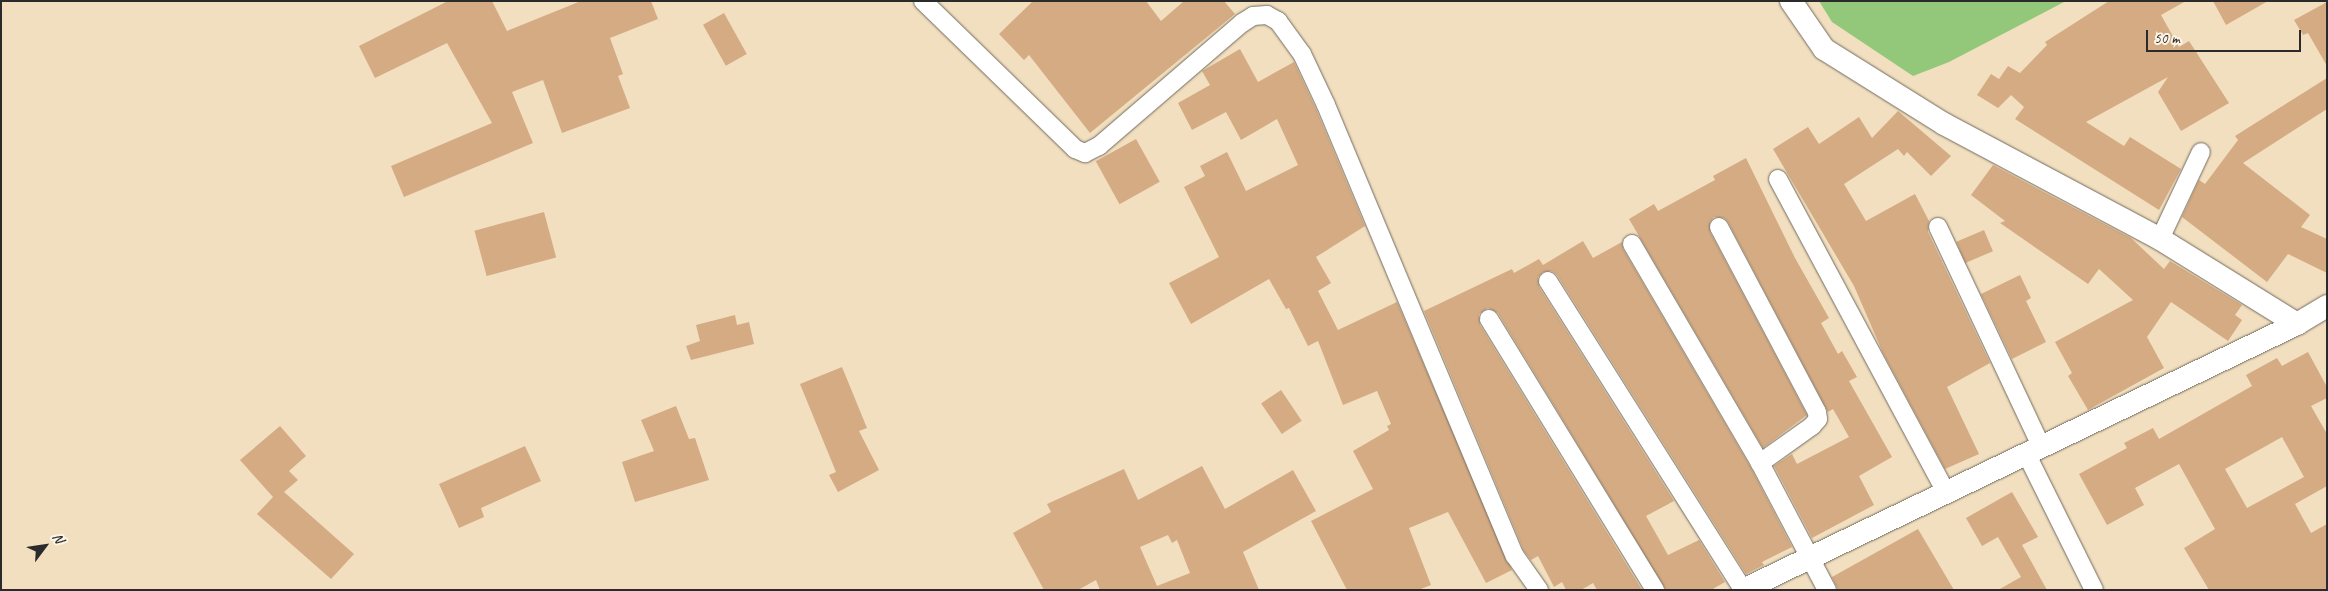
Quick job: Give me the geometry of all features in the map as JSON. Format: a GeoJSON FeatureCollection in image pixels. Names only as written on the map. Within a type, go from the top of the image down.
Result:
{"type":"FeatureCollection","features":[{"type":"Feature","properties":{"kind":"street"},"geometry":{"type":"LineString","coordinates":[[922,1],[1076,150],[1085,153],[1099,146],[1242,23],[1253,16],[1267,15],[1278,21],[1302,54],[1326,106],[1514,556],[1538,590]]}},
{"type":"Feature","properties":{"kind":"street"},"geometry":{"type":"LineString","coordinates":[[1791,1],[1824,49],[1944,124],[2160,239],[2297,324]]}},
{"type":"Feature","properties":{"kind":"street"},"geometry":{"type":"LineString","coordinates":[[2160,239],[2202,152]]}},
{"type":"Feature","properties":{"kind":"street"},"geometry":{"type":"LineString","coordinates":[[1778,179],[1946,492]]}},
{"type":"Feature","properties":{"kind":"street"},"geometry":{"type":"LineString","coordinates":[[1719,227],[1817,412],[1818,420],[1812,426],[1760,463]]}},
{"type":"Feature","properties":{"kind":"street"},"geometry":{"type":"LineString","coordinates":[[1938,227],[2094,590]]}},
{"type":"Feature","properties":{"kind":"street"},"geometry":{"type":"LineString","coordinates":[[1632,244],[1760,463],[1808,559],[1827,590]]}},
{"type":"Feature","properties":{"kind":"street"},"geometry":{"type":"LineString","coordinates":[[1548,281],[1743,590],[2297,324],[2327,306]]}},
{"type":"Feature","properties":{"kind":"street"},"geometry":{"type":"LineString","coordinates":[[1490,319],[1656,590]]}},
{"type":"Feature","properties":{"kind":"green space"},"geometry":{"type":"Polygon","coordinates":[[[1819,1],[2066,1],[1949,62],[1913,76],[1832,22],[1819,1]]]}},
{"type":"Feature","properties":{"kind":"building"},"geometry":{"type":"Polygon","coordinates":[[[448,1],[492,1],[507,31],[581,1],[651,1],[658,19],[610,38],[623,74],[618,76],[630,108],[562,133],[543,80],[512,92],[533,143],[404,197],[391,166],[492,123],[447,43],[375,78],[359,46],[448,1]]]}},
{"type":"Feature","properties":{"kind":"building"},"geometry":{"type":"Polygon","coordinates":[[[1033,1],[1146,1],[1161,21],[1184,1],[1224,1],[1235,14],[1090,133],[1029,55],[1024,60],[999,34],[1033,1]]]}},
{"type":"Feature","properties":{"kind":"building"},"geometry":{"type":"Polygon","coordinates":[[[2109,1],[2186,1],[2161,15],[2179,47],[2189,41],[2229,103],[2181,131],[2158,92],[2168,77],[2086,122],[2124,146],[2130,137],[2181,169],[2159,210],[2015,119],[2024,107],[2011,95],[1998,108],[1977,95],[1991,74],[1999,79],[2008,66],[2020,73],[2047,45],[2045,42],[2109,1]]]}},
{"type":"Feature","properties":{"kind":"building"},"geometry":{"type":"Polygon","coordinates":[[[2213,1],[2268,1],[2226,25],[2213,1]]]}},
{"type":"Feature","properties":{"kind":"building"},"geometry":{"type":"Polygon","coordinates":[[[2327,2],[2327,66],[2308,33],[2303,35],[2294,20],[2327,2]]]}},
{"type":"Feature","properties":{"kind":"building"},"geometry":{"type":"Polygon","coordinates":[[[724,13],[747,54],[726,66],[703,25],[724,13]]]}},
{"type":"Feature","properties":{"kind":"building"},"geometry":{"type":"Polygon","coordinates":[[[1240,49],[1258,82],[1294,62],[1316,109],[1365,226],[1316,257],[1331,283],[1318,291],[1338,330],[1397,302],[1512,570],[1486,583],[1448,512],[1409,528],[1431,585],[1418,590],[1347,590],[1311,521],[1373,489],[1353,451],[1389,430],[1387,426],[1391,424],[1377,391],[1343,405],[1318,341],[1308,346],[1289,308],[1286,309],[1269,279],[1191,324],[1169,283],[1219,257],[1184,187],[1205,176],[1200,166],[1227,152],[1246,191],[1298,165],[1277,119],[1241,140],[1226,112],[1192,130],[1178,103],[1210,85],[1202,71],[1240,49]]]}},
{"type":"Feature","properties":{"kind":"building"},"geometry":{"type":"Polygon","coordinates":[[[2327,78],[2327,109],[2243,163],[2310,215],[2301,227],[2327,239],[2327,273],[2288,254],[2267,282],[2182,217],[2199,180],[2205,184],[2238,140],[2235,136],[2327,78]]]}},
{"type":"Feature","properties":{"kind":"building"},"geometry":{"type":"Polygon","coordinates":[[[1898,111],[1951,156],[1931,176],[1907,152],[1904,156],[1898,149],[1844,184],[1866,221],[1915,194],[1929,221],[1928,232],[1990,363],[1947,387],[1979,454],[1945,469],[1883,353],[1854,286],[1773,149],[1808,127],[1819,144],[1859,117],[1872,138],[1898,111]]]}},
{"type":"Feature","properties":{"kind":"building"},"geometry":{"type":"Polygon","coordinates":[[[1136,139],[1160,182],[1120,204],[1096,161],[1136,139]]]}},
{"type":"Feature","properties":{"kind":"building"},"geometry":{"type":"Polygon","coordinates":[[[1746,158],[1795,258],[1829,318],[1821,323],[1838,354],[1842,351],[1857,377],[1849,381],[1892,457],[1859,476],[1874,505],[1812,538],[1774,466],[1792,454],[1797,464],[1849,437],[1833,409],[1828,412],[1728,222],[1724,218],[1714,217],[1710,222],[1710,232],[1807,415],[1763,448],[1629,219],[1654,204],[1658,211],[1715,180],[1713,176],[1746,158]]]}},
{"type":"Feature","properties":{"kind":"building"},"geometry":{"type":"Polygon","coordinates":[[[1993,165],[2131,238],[2164,269],[2170,261],[2242,305],[2235,315],[2242,320],[2228,341],[2171,302],[2147,337],[2164,368],[2088,410],[2068,376],[2072,373],[2055,342],[2133,300],[2099,269],[2088,284],[2000,223],[2005,221],[1971,195],[1993,165]]]}},
{"type":"Feature","properties":{"kind":"building"},"geometry":{"type":"Polygon","coordinates":[[[544,212],[556,257],[487,276],[474,231],[544,212]]]}},
{"type":"Feature","properties":{"kind":"building"},"geometry":{"type":"Polygon","coordinates":[[[1984,230],[1993,251],[1965,263],[1956,242],[1984,230]]]}},
{"type":"Feature","properties":{"kind":"building"},"geometry":{"type":"Polygon","coordinates":[[[1583,241],[1593,258],[1622,242],[1623,249],[1751,468],[1792,547],[1762,562],[1764,565],[1746,574],[1557,275],[1552,271],[1543,272],[1538,277],[1539,287],[1674,501],[1646,516],[1668,555],[1699,540],[1725,582],[1711,590],[1666,590],[1498,313],[1488,308],[1479,314],[1480,325],[1642,590],[1597,590],[1593,583],[1581,590],[1566,590],[1562,582],[1554,587],[1538,556],[1531,560],[1524,551],[1424,311],[1512,269],[1514,273],[1539,259],[1543,265],[1583,241]]]}},
{"type":"Feature","properties":{"kind":"building"},"geometry":{"type":"Polygon","coordinates":[[[2020,275],[2031,298],[2026,301],[2046,342],[2012,359],[1981,294],[2020,275]]]}},
{"type":"Feature","properties":{"kind":"building"},"geometry":{"type":"Polygon","coordinates":[[[735,315],[737,325],[749,322],[754,344],[691,360],[686,346],[700,341],[696,325],[735,315]]]}},
{"type":"Feature","properties":{"kind":"building"},"geometry":{"type":"Polygon","coordinates":[[[2308,352],[2327,387],[2327,398],[2311,406],[2327,434],[2327,486],[2295,504],[2311,533],[2327,524],[2327,590],[2209,590],[2184,548],[2215,529],[2179,464],[2135,488],[2144,505],[2107,525],[2079,474],[2127,448],[2124,443],[2153,428],[2159,439],[2252,386],[2246,375],[2277,358],[2282,366],[2308,352]],[[2282,437],[2225,469],[2247,508],[2304,477],[2282,437]]]}},
{"type":"Feature","properties":{"kind":"building"},"geometry":{"type":"Polygon","coordinates":[[[842,367],[867,428],[859,431],[879,470],[838,492],[829,475],[836,472],[800,384],[842,367]]]}},
{"type":"Feature","properties":{"kind":"building"},"geometry":{"type":"Polygon","coordinates":[[[1281,390],[1302,421],[1282,434],[1261,403],[1281,390]]]}},
{"type":"Feature","properties":{"kind":"building"},"geometry":{"type":"Polygon","coordinates":[[[676,406],[689,439],[695,438],[709,480],[635,502],[622,462],[654,451],[641,420],[676,406]]]}},
{"type":"Feature","properties":{"kind":"building"},"geometry":{"type":"Polygon","coordinates":[[[280,426],[306,456],[289,471],[298,480],[284,492],[354,554],[331,579],[257,514],[273,497],[240,460],[280,426]]]}},
{"type":"Feature","properties":{"kind":"building"},"geometry":{"type":"Polygon","coordinates":[[[525,446],[541,481],[481,508],[484,517],[459,528],[439,484],[525,446]]]}},
{"type":"Feature","properties":{"kind":"building"},"geometry":{"type":"Polygon","coordinates":[[[1202,466],[1225,509],[1293,470],[1316,511],[1243,552],[1259,590],[1100,590],[1096,580],[1078,590],[1044,590],[1013,533],[1051,512],[1047,504],[1124,469],[1138,500],[1202,466]],[[1168,535],[1140,547],[1157,586],[1190,573],[1177,540],[1172,543],[1168,535]]]}},
{"type":"Feature","properties":{"kind":"building"},"geometry":{"type":"Polygon","coordinates":[[[2012,492],[2038,537],[2022,545],[2047,590],[1998,590],[2021,577],[1998,537],[1982,546],[1966,518],[2012,492]]]}},
{"type":"Feature","properties":{"kind":"building"},"geometry":{"type":"Polygon","coordinates":[[[1918,529],[1954,590],[1838,590],[1832,577],[1918,529]]]}}]}
